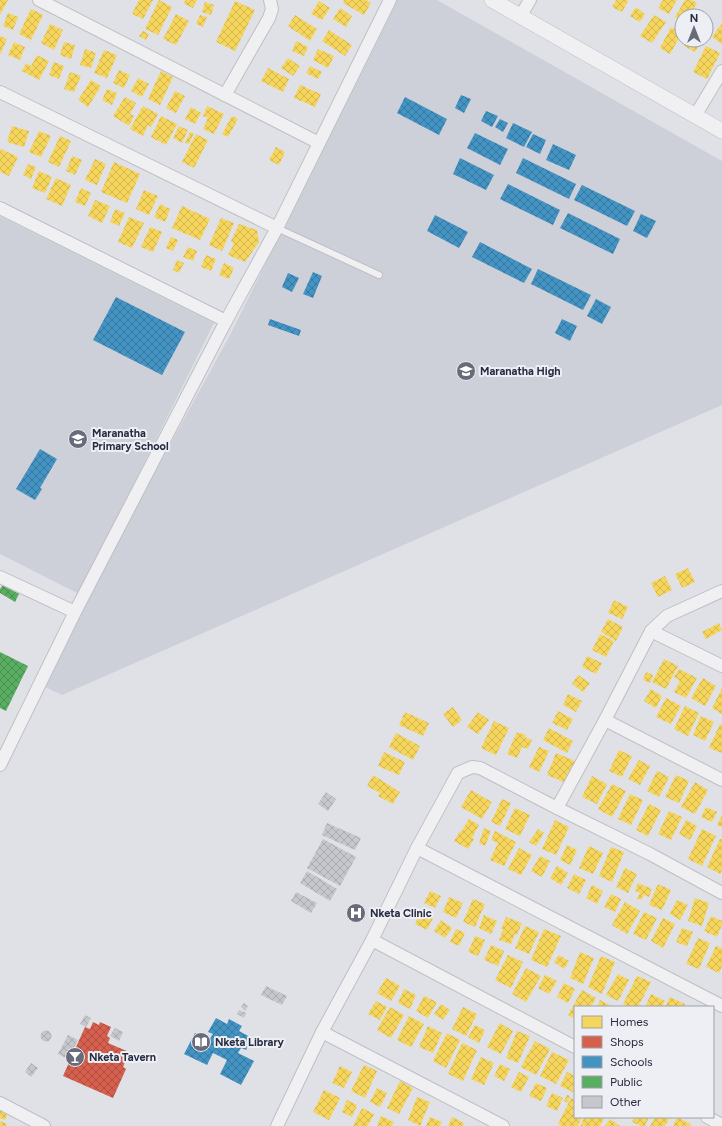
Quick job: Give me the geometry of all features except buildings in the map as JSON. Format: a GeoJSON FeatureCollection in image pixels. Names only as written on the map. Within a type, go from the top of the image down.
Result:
{"type":"FeatureCollection","features":[{"type":"Feature","properties":{"kind":"street"},"geometry":{"type":"LineString","coordinates":[[39,0],[319,143]]}},
{"type":"Feature","properties":{"kind":"street"},"geometry":{"type":"LineString","coordinates":[[225,95],[269,18],[272,9],[270,0]]}},
{"type":"Feature","properties":{"kind":"street"},"geometry":{"type":"LineString","coordinates":[[0,765],[75,612],[226,321],[277,228],[390,0]]}},
{"type":"Feature","properties":{"kind":"street"},"geometry":{"type":"LineString","coordinates":[[492,0],[722,131]]}},
{"type":"Feature","properties":{"kind":"street"},"geometry":{"type":"LineString","coordinates":[[520,17],[530,0]]}},
{"type":"Feature","properties":{"kind":"street"},"geometry":{"type":"LineString","coordinates":[[695,116],[722,71]]}},
{"type":"Feature","properties":{"kind":"street"},"geometry":{"type":"LineString","coordinates":[[0,92],[277,228]]}},
{"type":"Feature","properties":{"kind":"street"},"geometry":{"type":"LineString","coordinates":[[0,208],[226,321]]}},
{"type":"Feature","properties":{"kind":"street"},"geometry":{"type":"LineString","coordinates":[[0,577],[75,612]]}},
{"type":"Feature","properties":{"kind":"street"},"geometry":{"type":"LineString","coordinates":[[557,808],[651,631],[667,616],[722,591]]}},
{"type":"Feature","properties":{"kind":"street"},"geometry":{"type":"LineString","coordinates":[[651,631],[722,666]]}},
{"type":"Feature","properties":{"kind":"street"},"geometry":{"type":"LineString","coordinates":[[605,720],[722,780]]}},
{"type":"Feature","properties":{"kind":"street"},"geometry":{"type":"LineString","coordinates":[[279,1126],[322,1032],[372,940],[417,848],[458,773],[472,767],[480,768],[650,854],[722,893]]}},
{"type":"Feature","properties":{"kind":"street"},"geometry":{"type":"LineString","coordinates":[[417,848],[722,1006]]}},
{"type":"Feature","properties":{"kind":"street"},"geometry":{"type":"LineString","coordinates":[[372,940],[574,1046]]}},
{"type":"Feature","properties":{"kind":"street"},"geometry":{"type":"LineString","coordinates":[[322,1032],[503,1126]]}},
{"type":"Feature","properties":{"kind":"street"},"geometry":{"type":"LineString","coordinates":[[0,1104],[44,1126]]}},
{"type":"Feature","properties":{"kind":"street"},"geometry":{"type":"LineString","coordinates":[[709,1118],[722,1125]]}},
{"type":"Feature","properties":{"kind":"lane"},"geometry":{"type":"LineString","coordinates":[[277,228],[379,275]]}},
{"type":"Feature","properties":{"kind":"shaded area","name":"Maranatha High"},"geometry":{"type":"Polygon","coordinates":[[[397,0],[437,0],[722,161],[722,405],[62,695],[43,686],[82,605],[229,337],[397,0]]]}},
{"type":"Feature","properties":{"kind":"shaded area","name":"Maranatha Primary School"},"geometry":{"type":"Polygon","coordinates":[[[0,216],[214,323],[79,594],[0,554],[0,216]]]}},
{"type":"Feature","properties":{"kind":"place","name":"Maranatha High"},"geometry":{"type":"Point","coordinates":[466,371]}},
{"type":"Feature","properties":{"kind":"place","name":"Maranatha Primary School"},"geometry":{"type":"Point","coordinates":[78,439]}},
{"type":"Feature","properties":{"kind":"place","name":"Nketa Clinic"},"geometry":{"type":"Point","coordinates":[356,913]}},
{"type":"Feature","properties":{"kind":"place","name":"Nketa Library"},"geometry":{"type":"Point","coordinates":[201,1042]}},
{"type":"Feature","properties":{"kind":"place","name":"Nketa Tavern"},"geometry":{"type":"Point","coordinates":[75,1057]}}]}
